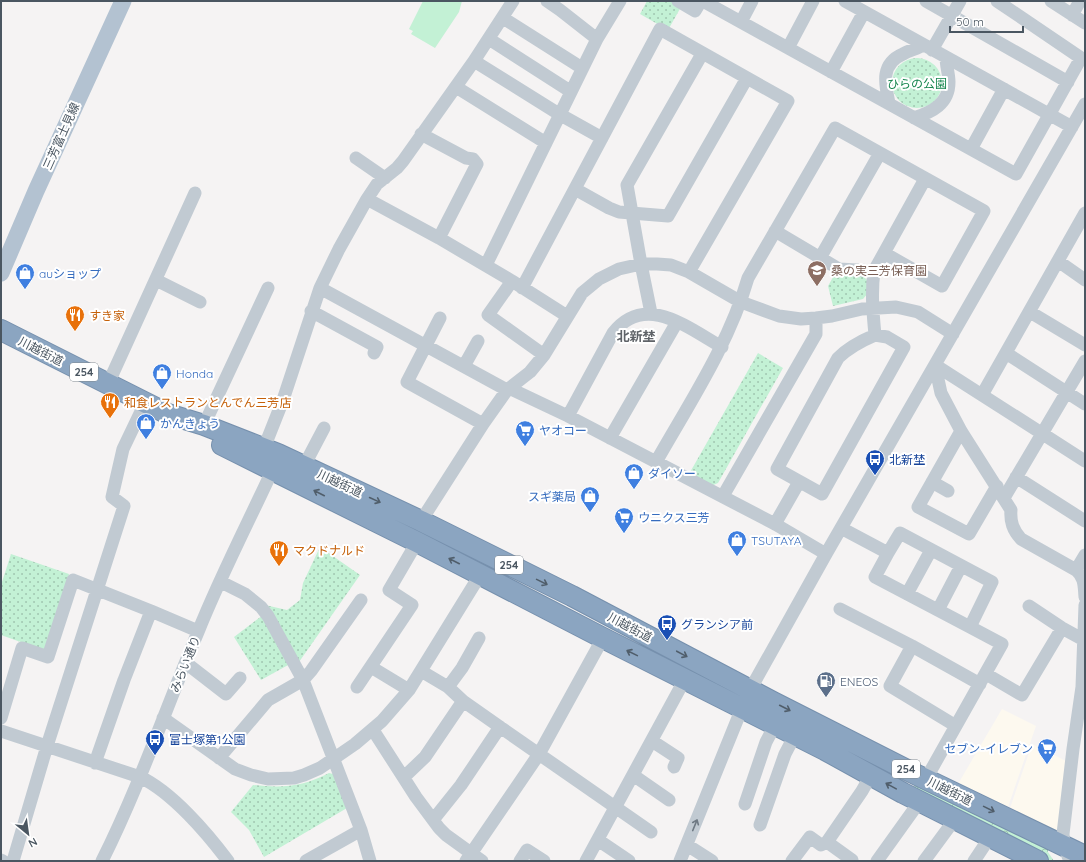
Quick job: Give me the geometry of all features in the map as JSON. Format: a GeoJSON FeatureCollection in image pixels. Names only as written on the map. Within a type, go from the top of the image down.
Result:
{"type":"FeatureCollection","features":[{"type":"Feature","properties":{"kind":"highway","name":"川越街道"},"geometry":{"type":"LineString","coordinates":[[1,330],[168,414],[197,432],[776,725],[1037,861]]}},
{"type":"Feature","properties":{"kind":"highway","name":"川越街道"},"geometry":{"type":"LineString","coordinates":[[168,414],[264,448],[421,521],[572,596],[750,690],[926,779],[1067,853],[1085,856]]}},
{"type":"Feature","properties":{"kind":"main road","name":"三芳富士見線"},"geometry":{"type":"LineString","coordinates":[[1,273],[36,191],[122,1]]}},
{"type":"Feature","properties":{"kind":"street"},"geometry":{"type":"LineString","coordinates":[[272,469],[273,466],[265,455],[264,448],[283,400],[311,311],[320,288],[339,249],[377,184],[397,168],[403,161],[474,61],[513,1]]}},
{"type":"Feature","properties":{"kind":"street"},"geometry":{"type":"LineString","coordinates":[[547,1],[597,39]]}},
{"type":"Feature","properties":{"kind":"street"},"geometry":{"type":"LineString","coordinates":[[486,265],[570,91],[597,39],[620,1]]}},
{"type":"Feature","properties":{"kind":"street"},"geometry":{"type":"LineString","coordinates":[[678,1],[695,11],[702,1],[1016,174],[1081,58],[997,1]]}},
{"type":"Feature","properties":{"kind":"street"},"geometry":{"type":"LineString","coordinates":[[741,22],[752,1]]}},
{"type":"Feature","properties":{"kind":"street"},"geometry":{"type":"LineString","coordinates":[[788,48],[813,1]]}},
{"type":"Feature","properties":{"kind":"street"},"geometry":{"type":"LineString","coordinates":[[844,1],[1072,127]]}},
{"type":"Feature","properties":{"kind":"street"},"geometry":{"type":"LineString","coordinates":[[926,1],[1068,82]]}},
{"type":"Feature","properties":{"kind":"street"},"geometry":{"type":"LineString","coordinates":[[889,104],[885,81],[890,64],[898,57],[917,49],[928,47],[960,1]]}},
{"type":"Feature","properties":{"kind":"street"},"geometry":{"type":"LineString","coordinates":[[1051,1],[1085,23]]}},
{"type":"Feature","properties":{"kind":"street"},"geometry":{"type":"LineString","coordinates":[[1072,15],[1080,1]]}},
{"type":"Feature","properties":{"kind":"street"},"geometry":{"type":"LineString","coordinates":[[831,72],[864,12]]}},
{"type":"Feature","properties":{"kind":"street"},"geometry":{"type":"LineString","coordinates":[[503,18],[582,68]]}},
{"type":"Feature","properties":{"kind":"street"},"geometry":{"type":"LineString","coordinates":[[544,355],[488,314],[517,285],[575,189],[660,29],[788,101],[689,272]]}},
{"type":"Feature","properties":{"kind":"street"},"geometry":{"type":"LineString","coordinates":[[489,39],[570,91]]}},
{"type":"Feature","properties":{"kind":"street"},"geometry":{"type":"LineString","coordinates":[[651,313],[627,184],[702,54]]}},
{"type":"Feature","properties":{"kind":"street"},"geometry":{"type":"LineString","coordinates":[[914,118],[931,112],[945,99],[949,88],[946,57]]}},
{"type":"Feature","properties":{"kind":"street"},"geometry":{"type":"LineString","coordinates":[[474,61],[559,114],[602,138]]}},
{"type":"Feature","properties":{"kind":"street"},"geometry":{"type":"LineString","coordinates":[[575,189],[619,212],[668,216],[747,78]]}},
{"type":"Feature","properties":{"kind":"street"},"geometry":{"type":"LineString","coordinates":[[456,87],[546,143]]}},
{"type":"Feature","properties":{"kind":"street"},"geometry":{"type":"LineString","coordinates":[[971,149],[1004,89]]}},
{"type":"Feature","properties":{"kind":"street"},"geometry":{"type":"LineString","coordinates":[[680,861],[750,690],[826,554],[1085,104]]}},
{"type":"Feature","properties":{"kind":"street"},"geometry":{"type":"LineString","coordinates":[[656,462],[722,347],[741,302],[748,278],[835,128],[984,211],[942,286],[884,253]]}},
{"type":"Feature","properties":{"kind":"street"},"geometry":{"type":"LineString","coordinates":[[421,134],[466,158],[473,159],[477,164],[439,238]]}},
{"type":"Feature","properties":{"kind":"street"},"geometry":{"type":"LineString","coordinates":[[820,258],[880,153]]}},
{"type":"Feature","properties":{"kind":"street"},"geometry":{"type":"LineString","coordinates":[[356,158],[385,178]]}},
{"type":"Feature","properties":{"kind":"street"},"geometry":{"type":"LineString","coordinates":[[875,335],[872,285],[874,271],[925,179]]}},
{"type":"Feature","properties":{"kind":"street"},"geometry":{"type":"LineString","coordinates":[[108,384],[195,193]]}},
{"type":"Feature","properties":{"kind":"street"},"geometry":{"type":"LineString","coordinates":[[367,199],[486,265],[567,316]]}},
{"type":"Feature","properties":{"kind":"street"},"geometry":{"type":"LineString","coordinates":[[982,395],[1084,217]]}},
{"type":"Feature","properties":{"kind":"street"},"geometry":{"type":"LineString","coordinates":[[775,230],[839,269],[874,271]]}},
{"type":"Feature","properties":{"kind":"street"},"geometry":{"type":"LineString","coordinates":[[1058,261],[1085,280]]}},
{"type":"Feature","properties":{"kind":"street"},"geometry":{"type":"LineString","coordinates":[[421,521],[483,424],[508,389],[530,372],[544,355],[582,294],[599,279],[619,269],[641,264],[671,266],[689,272],[741,302],[780,316],[801,319],[832,316],[862,308],[896,307],[918,312],[953,334]]}},
{"type":"Feature","properties":{"kind":"street"},"geometry":{"type":"LineString","coordinates":[[156,280],[200,302]]}},
{"type":"Feature","properties":{"kind":"street"},"geometry":{"type":"LineString","coordinates":[[204,426],[268,288]]}},
{"type":"Feature","properties":{"kind":"street"},"geometry":{"type":"LineString","coordinates":[[320,288],[508,389],[568,416],[723,496],[826,554]]}},
{"type":"Feature","properties":{"kind":"street"},"geometry":{"type":"LineString","coordinates":[[311,311],[377,347],[374,353]]}},
{"type":"Feature","properties":{"kind":"street"},"geometry":{"type":"LineString","coordinates":[[1030,312],[1085,345]]}},
{"type":"Feature","properties":{"kind":"street"},"geometry":{"type":"LineString","coordinates":[[568,416],[616,328],[620,324],[640,314],[651,313],[665,316],[722,347]]}},
{"type":"Feature","properties":{"kind":"street"},"geometry":{"type":"LineString","coordinates":[[440,318],[407,382],[483,424]]}},
{"type":"Feature","properties":{"kind":"street"},"geometry":{"type":"LineString","coordinates":[[723,496],[816,334],[816,318]]}},
{"type":"Feature","properties":{"kind":"street"},"geometry":{"type":"LineString","coordinates":[[610,438],[677,322]]}},
{"type":"Feature","properties":{"kind":"street"},"geometry":{"type":"LineString","coordinates":[[875,335],[887,337],[904,347],[822,494],[799,482],[777,469],[838,358],[847,348],[875,335]]}},
{"type":"Feature","properties":{"kind":"street"},"geometry":{"type":"LineString","coordinates":[[464,366],[478,341]]}},
{"type":"Feature","properties":{"kind":"street"},"geometry":{"type":"LineString","coordinates":[[1006,353],[1085,404]]}},
{"type":"Feature","properties":{"kind":"street"},"geometry":{"type":"LineString","coordinates":[[1004,498],[1085,361]]}},
{"type":"Feature","properties":{"kind":"street"},"geometry":{"type":"LineString","coordinates":[[935,365],[1085,461]]}},
{"type":"Feature","properties":{"kind":"street"},"geometry":{"type":"LineString","coordinates":[[935,365],[941,392],[960,431],[997,486],[1011,510],[1010,520],[1014,532],[1021,539],[1081,573]]}},
{"type":"Feature","properties":{"kind":"street"},"geometry":{"type":"LineString","coordinates":[[13,861],[124,506],[112,497],[123,450],[145,403]]}},
{"type":"Feature","properties":{"kind":"street"},"geometry":{"type":"LineString","coordinates":[[304,466],[324,428]]}},
{"type":"Feature","properties":{"kind":"street"},"geometry":{"type":"LineString","coordinates":[[960,431],[918,507],[969,534],[997,486]]}},
{"type":"Feature","properties":{"kind":"street","name":"みらい通り"},"geometry":{"type":"LineString","coordinates":[[102,861],[140,777],[198,631],[272,469]]}},
{"type":"Feature","properties":{"kind":"street"},"geometry":{"type":"LineString","coordinates":[[1016,478],[1085,521]]}},
{"type":"Feature","properties":{"kind":"street"},"geometry":{"type":"LineString","coordinates":[[775,524],[799,482]]}},
{"type":"Feature","properties":{"kind":"street"},"geometry":{"type":"LineString","coordinates":[[932,482],[948,491]]}},
{"type":"Feature","properties":{"kind":"street"},"geometry":{"type":"LineString","coordinates":[[841,528],[888,553]]}},
{"type":"Feature","properties":{"kind":"street"},"geometry":{"type":"LineString","coordinates":[[926,779],[1002,644],[875,578],[900,533],[992,582],[970,627]]}},
{"type":"Feature","properties":{"kind":"street"},"geometry":{"type":"LineString","coordinates":[[357,687],[412,605],[389,590],[417,542]]}},
{"type":"Feature","properties":{"kind":"street"},"geometry":{"type":"LineString","coordinates":[[907,594],[931,550]]}},
{"type":"Feature","properties":{"kind":"street"},"geometry":{"type":"LineString","coordinates":[[1085,555],[1081,573],[1084,583],[1085,597]]}},
{"type":"Feature","properties":{"kind":"street"},"geometry":{"type":"LineString","coordinates":[[938,610],[962,566]]}},
{"type":"Feature","properties":{"kind":"street"},"geometry":{"type":"LineString","coordinates":[[163,718],[235,769],[251,775],[277,779],[304,775],[320,768],[373,730],[390,713],[409,690],[480,575]]}},
{"type":"Feature","properties":{"kind":"street"},"geometry":{"type":"LineString","coordinates":[[1,718],[22,648],[48,657],[73,580],[198,631]]}},
{"type":"Feature","properties":{"kind":"street"},"geometry":{"type":"LineString","coordinates":[[221,582],[245,594],[261,607],[268,616],[303,680],[360,830],[370,861]]}},
{"type":"Feature","properties":{"kind":"street"},"geometry":{"type":"LineString","coordinates":[[219,758],[268,700],[303,680],[361,600]]}},
{"type":"Feature","properties":{"kind":"street"},"geometry":{"type":"LineString","coordinates":[[1067,853],[1063,830],[1082,687],[1085,605]]}},
{"type":"Feature","properties":{"kind":"street"},"geometry":{"type":"LineString","coordinates":[[1029,606],[1062,628],[1084,640]]}},
{"type":"Feature","properties":{"kind":"street"},"geometry":{"type":"LineString","coordinates":[[840,609],[912,646],[983,679],[1022,694],[1062,628]]}},
{"type":"Feature","properties":{"kind":"street"},"geometry":{"type":"LineString","coordinates":[[95,763],[124,680],[151,611]]}},
{"type":"Feature","properties":{"kind":"street"},"geometry":{"type":"LineString","coordinates":[[448,687],[462,668],[479,638]]}},
{"type":"Feature","properties":{"kind":"street"},"geometry":{"type":"LineString","coordinates":[[469,857],[539,754],[603,638]]}},
{"type":"Feature","properties":{"kind":"street"},"geometry":{"type":"LineString","coordinates":[[912,646],[890,686],[956,726]]}},
{"type":"Feature","properties":{"kind":"street"},"geometry":{"type":"LineString","coordinates":[[186,663],[226,694],[240,678]]}},
{"type":"Feature","properties":{"kind":"street"},"geometry":{"type":"LineString","coordinates":[[371,667],[409,690]]}},
{"type":"Feature","properties":{"kind":"street"},"geometry":{"type":"LineString","coordinates":[[421,671],[448,687],[463,701],[651,832]]}},
{"type":"Feature","properties":{"kind":"street"},"geometry":{"type":"LineString","coordinates":[[586,861],[685,680]]}},
{"type":"Feature","properties":{"kind":"street"},"geometry":{"type":"LineString","coordinates":[[404,777],[425,757],[463,701]]}},
{"type":"Feature","properties":{"kind":"street"},"geometry":{"type":"LineString","coordinates":[[744,804],[766,742],[776,725]]}},
{"type":"Feature","properties":{"kind":"street"},"geometry":{"type":"LineString","coordinates":[[433,820],[461,785],[500,727]]}},
{"type":"Feature","properties":{"kind":"street"},"geometry":{"type":"LineString","coordinates":[[373,730],[416,797],[433,820],[469,857],[482,861]]}},
{"type":"Feature","properties":{"kind":"street"},"geometry":{"type":"LineString","coordinates":[[1,731],[140,777],[154,784],[209,836],[228,861]]}},
{"type":"Feature","properties":{"kind":"street"},"geometry":{"type":"LineString","coordinates":[[760,825],[785,754],[795,735]]}},
{"type":"Feature","properties":{"kind":"street"},"geometry":{"type":"LineString","coordinates":[[652,741],[678,758],[674,767]]}},
{"type":"Feature","properties":{"kind":"street"},"geometry":{"type":"LineString","coordinates":[[1073,749],[1085,755]]}},
{"type":"Feature","properties":{"kind":"street"},"geometry":{"type":"LineString","coordinates":[[633,775],[669,800]]}},
{"type":"Feature","properties":{"kind":"street"},"geometry":{"type":"LineString","coordinates":[[792,861],[810,837],[821,845],[827,842],[862,791],[871,775]]}},
{"type":"Feature","properties":{"kind":"street"},"geometry":{"type":"LineString","coordinates":[[877,861],[920,801]]}},
{"type":"Feature","properties":{"kind":"street"},"geometry":{"type":"LineString","coordinates":[[924,861],[955,819]]}},
{"type":"Feature","properties":{"kind":"street"},"geometry":{"type":"LineString","coordinates":[[306,861],[360,830]]}},
{"type":"Feature","properties":{"kind":"street"},"geometry":{"type":"LineString","coordinates":[[974,861],[990,837]]}},
{"type":"Feature","properties":{"kind":"street"},"geometry":{"type":"LineString","coordinates":[[598,840],[628,861]]}},
{"type":"Feature","properties":{"kind":"street"},"geometry":{"type":"LineString","coordinates":[[827,842],[852,860]]}},
{"type":"Feature","properties":{"kind":"street"},"geometry":{"type":"LineString","coordinates":[[687,845],[712,861]]}},
{"type":"Feature","properties":{"kind":"street"},"geometry":{"type":"LineString","coordinates":[[520,861],[527,850],[544,861]]}},
{"type":"Feature","properties":{"kind":"shaded area"},"geometry":{"type":"Polygon","coordinates":[[[1002,709],[1036,726],[1008,807],[958,784],[1002,709]]]}},
{"type":"Feature","properties":{"kind":"shaded area"},"geometry":{"type":"Polygon","coordinates":[[[1032,744],[1066,761],[1059,829],[1057,832],[1010,808],[1032,744]]]}},
{"type":"Feature","properties":{"kind":"green space"},"geometry":{"type":"Polygon","coordinates":[[[423,1],[462,1],[459,12],[435,48],[411,34],[413,31],[409,29],[423,1]]]}},
{"type":"Feature","properties":{"kind":"green space"},"geometry":{"type":"Polygon","coordinates":[[[647,1],[670,1],[681,7],[668,30],[640,14],[647,1]]]}},
{"type":"Feature","properties":{"kind":"green space","name":"ひらの公園"},"geometry":{"type":"Polygon","coordinates":[[[912,58],[922,58],[935,65],[942,78],[942,88],[935,101],[922,108],[912,108],[903,104],[896,97],[892,88],[892,78],[896,69],[903,62],[912,58]]]}},
{"type":"Feature","properties":{"kind":"green space"},"geometry":{"type":"Polygon","coordinates":[[[836,272],[862,275],[867,280],[868,293],[863,299],[833,306],[828,286],[836,272]]]}},
{"type":"Feature","properties":{"kind":"green space"},"geometry":{"type":"Polygon","coordinates":[[[758,353],[783,368],[718,483],[711,486],[689,474],[758,353]]]}},
{"type":"Feature","properties":{"kind":"green space"},"geometry":{"type":"Polygon","coordinates":[[[320,547],[360,575],[299,662],[265,605],[287,610],[300,600],[303,583],[320,547]]]}},
{"type":"Feature","properties":{"kind":"green space"},"geometry":{"type":"Polygon","coordinates":[[[11,554],[69,574],[47,648],[43,650],[1,635],[1,585],[11,554]]]}},
{"type":"Feature","properties":{"kind":"green space"},"geometry":{"type":"Polygon","coordinates":[[[263,615],[290,664],[261,680],[234,637],[263,615]]]}},
{"type":"Feature","properties":{"kind":"green space"},"geometry":{"type":"Polygon","coordinates":[[[329,773],[333,774],[347,808],[264,857],[249,830],[231,812],[253,785],[283,786],[301,784],[329,773]]]}},
{"type":"Feature","properties":{"kind":"green space"},"geometry":{"type":"Polygon","coordinates":[[[918,780],[1048,849],[1048,852],[1054,861],[1048,861],[911,792],[918,780]]]}},
{"type":"Feature","properties":{"kind":"place","name":"桑の実三芳保育園"},"geometry":{"type":"Point","coordinates":[817,287]}},
{"type":"Feature","properties":{"kind":"place","name":"auショップ"},"geometry":{"type":"Point","coordinates":[25,290]}},
{"type":"Feature","properties":{"kind":"place","name":"すき家"},"geometry":{"type":"Point","coordinates":[75,332]}},
{"type":"Feature","properties":{"kind":"place","name":"Honda"},"geometry":{"type":"Point","coordinates":[162,390]}},
{"type":"Feature","properties":{"kind":"place","name":"和食レストランとんでん三芳店"},"geometry":{"type":"Point","coordinates":[110,419]}},
{"type":"Feature","properties":{"kind":"place","name":"かんきょう"},"geometry":{"type":"Point","coordinates":[146,440]}},
{"type":"Feature","properties":{"kind":"place","name":"ヤオコー"},"geometry":{"type":"Point","coordinates":[525,447]}},
{"type":"Feature","properties":{"kind":"place","name":"北新埜"},"geometry":{"type":"Point","coordinates":[875,476]}},
{"type":"Feature","properties":{"kind":"place","name":"ダイソー"},"geometry":{"type":"Point","coordinates":[634,490]}},
{"type":"Feature","properties":{"kind":"place","name":"スギ薬局"},"geometry":{"type":"Point","coordinates":[590,513]}},
{"type":"Feature","properties":{"kind":"place","name":"ウニクス三芳"},"geometry":{"type":"Point","coordinates":[624,534]}},
{"type":"Feature","properties":{"kind":"place","name":"TSUTAYA"},"geometry":{"type":"Point","coordinates":[737,557]}},
{"type":"Feature","properties":{"kind":"place","name":"マクドナルド"},"geometry":{"type":"Point","coordinates":[279,567]}},
{"type":"Feature","properties":{"kind":"place","name":"グランシア前"},"geometry":{"type":"Point","coordinates":[667,641]}},
{"type":"Feature","properties":{"kind":"place","name":"ENEOS"},"geometry":{"type":"Point","coordinates":[826,698]}},
{"type":"Feature","properties":{"kind":"place","name":"富士塚第1公園"},"geometry":{"type":"Point","coordinates":[155,756]}},
{"type":"Feature","properties":{"kind":"place","name":"セブン-イレブン"},"geometry":{"type":"Point","coordinates":[1047,765]}},
{"type":"Feature","properties":{"kind":"district","name":"北新埜"},"geometry":{"type":"Point","coordinates":[636,336]}}]}
